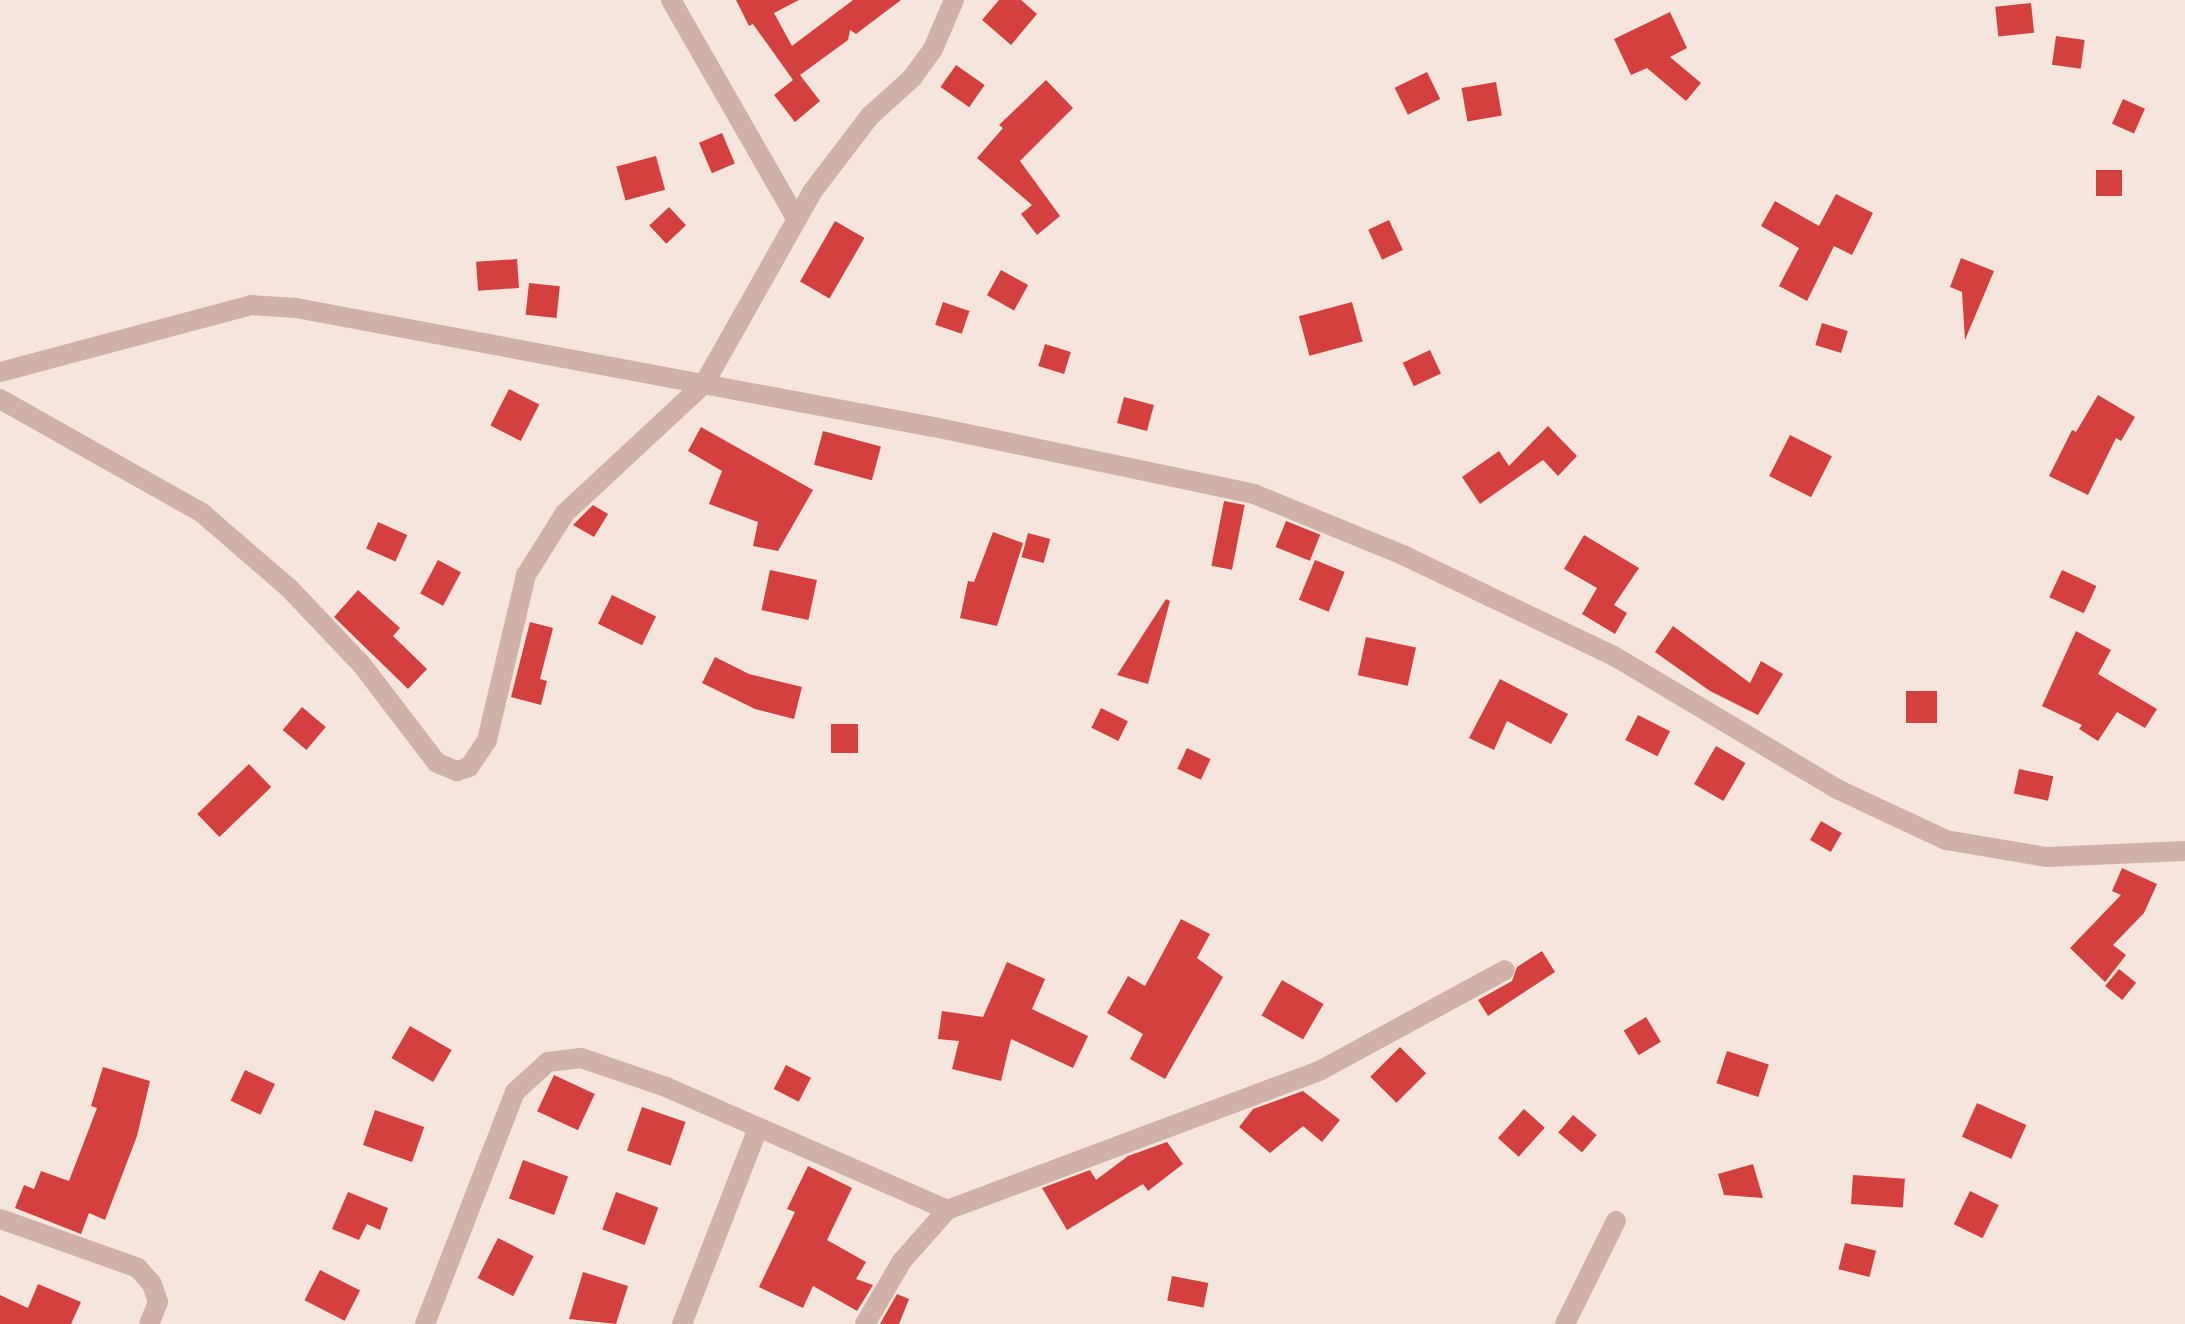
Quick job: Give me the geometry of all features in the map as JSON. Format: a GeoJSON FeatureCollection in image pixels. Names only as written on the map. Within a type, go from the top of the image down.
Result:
{"type":"FeatureCollection","features":[{"type":"Feature","properties":{"kind":"street"},"geometry":{"type":"LineString","coordinates":[[671,0],[796,218]]}},
{"type":"Feature","properties":{"kind":"street"},"geometry":{"type":"LineString","coordinates":[[0,399],[202,513],[289,588],[362,665],[437,763],[457,771],[469,767],[487,740],[526,575],[565,513],[704,384],[796,218],[870,116],[912,78],[933,49],[954,0]]}},
{"type":"Feature","properties":{"kind":"street"},"geometry":{"type":"LineString","coordinates":[[0,372],[251,305],[296,308],[704,384],[1254,494],[1405,556],[1614,656],[1837,789],[1946,840],[2047,857],[2185,851]]}},
{"type":"Feature","properties":{"kind":"street"},"geometry":{"type":"LineString","coordinates":[[865,1324],[902,1261],[947,1210],[1321,1070],[1505,970]]}},
{"type":"Feature","properties":{"kind":"street"},"geometry":{"type":"LineString","coordinates":[[425,1324],[515,1092],[548,1062],[581,1058],[666,1087],[947,1210]]}},
{"type":"Feature","properties":{"kind":"street"},"geometry":{"type":"LineString","coordinates":[[682,1324],[758,1128]]}},
{"type":"Feature","properties":{"kind":"street"},"geometry":{"type":"LineString","coordinates":[[0,1219],[138,1268],[152,1284],[158,1302],[149,1324]]}},
{"type":"Feature","properties":{"kind":"street"},"geometry":{"type":"LineString","coordinates":[[1565,1324],[1616,1221]]}},
{"type":"Feature","properties":{"kind":"building"},"geometry":{"type":"Polygon","coordinates":[[[736,0],[799,0],[774,13],[792,46],[853,0],[901,0],[856,34],[850,30],[848,40],[800,75],[820,101],[795,122],[774,95],[793,80],[753,24],[749,26],[736,0]]]}},
{"type":"Feature","properties":{"kind":"building"},"geometry":{"type":"Polygon","coordinates":[[[999,0],[1021,0],[1037,14],[1011,45],[982,20],[999,0]]]}},
{"type":"Feature","properties":{"kind":"building"},"geometry":{"type":"Polygon","coordinates":[[[2031,3],[2034,33],[1998,37],[1995,7],[2031,3]]]}},
{"type":"Feature","properties":{"kind":"building"},"geometry":{"type":"Polygon","coordinates":[[[1670,12],[1687,48],[1670,57],[1701,83],[1686,101],[1647,68],[1631,75],[1614,39],[1670,12]]]}},
{"type":"Feature","properties":{"kind":"building"},"geometry":{"type":"Polygon","coordinates":[[[2056,36],[2085,40],[2081,69],[2052,65],[2056,36]]]}},
{"type":"Feature","properties":{"kind":"building"},"geometry":{"type":"Polygon","coordinates":[[[956,65],[985,85],[969,107],[941,87],[956,65]]]}},
{"type":"Feature","properties":{"kind":"building"},"geometry":{"type":"Polygon","coordinates":[[[1427,72],[1440,99],[1408,115],[1395,88],[1427,72]]]}},
{"type":"Feature","properties":{"kind":"building"},"geometry":{"type":"Polygon","coordinates":[[[1046,80],[1073,108],[1020,161],[1060,216],[1037,235],[1021,214],[1032,205],[977,158],[1003,128],[999,125],[1046,80]]]}},
{"type":"Feature","properties":{"kind":"building"},"geometry":{"type":"Polygon","coordinates":[[[1496,82],[1502,115],[1467,122],[1462,88],[1496,82]]]}},
{"type":"Feature","properties":{"kind":"building"},"geometry":{"type":"Polygon","coordinates":[[[2123,99],[2145,109],[2134,133],[2112,124],[2123,99]]]}},
{"type":"Feature","properties":{"kind":"building"},"geometry":{"type":"Polygon","coordinates":[[[722,133],[735,163],[712,173],[699,143],[722,133]]]}},
{"type":"Feature","properties":{"kind":"building"},"geometry":{"type":"Polygon","coordinates":[[[656,156],[665,190],[625,200],[616,167],[656,156]]]}},
{"type":"Feature","properties":{"kind":"building"},"geometry":{"type":"Polygon","coordinates":[[[2096,170],[2122,170],[2122,196],[2096,196],[2096,170]]]}},
{"type":"Feature","properties":{"kind":"building"},"geometry":{"type":"Polygon","coordinates":[[[1836,194],[1873,213],[1852,255],[1834,246],[1807,301],[1779,286],[1799,248],[1761,226],[1775,201],[1819,226],[1836,194]]]}},
{"type":"Feature","properties":{"kind":"building"},"geometry":{"type":"Polygon","coordinates":[[[669,207],[686,225],[666,244],[649,225],[669,207]]]}},
{"type":"Feature","properties":{"kind":"building"},"geometry":{"type":"Polygon","coordinates":[[[1389,220],[1403,250],[1382,260],[1368,230],[1389,220]]]}},
{"type":"Feature","properties":{"kind":"building"},"geometry":{"type":"Polygon","coordinates":[[[835,221],[864,238],[829,299],[800,282],[835,221]]]}},
{"type":"Feature","properties":{"kind":"building"},"geometry":{"type":"Polygon","coordinates":[[[1961,258],[1994,271],[1965,340],[1962,292],[1950,287],[1961,258]]]}},
{"type":"Feature","properties":{"kind":"building"},"geometry":{"type":"Polygon","coordinates":[[[517,259],[519,288],[478,291],[476,262],[517,259]]]}},
{"type":"Feature","properties":{"kind":"building"},"geometry":{"type":"Polygon","coordinates":[[[1001,270],[1028,285],[1014,310],[987,295],[1001,270]]]}},
{"type":"Feature","properties":{"kind":"building"},"geometry":{"type":"Polygon","coordinates":[[[529,283],[560,286],[556,318],[526,315],[529,283]]]}},
{"type":"Feature","properties":{"kind":"building"},"geometry":{"type":"Polygon","coordinates":[[[943,302],[969,311],[962,334],[935,325],[943,302]]]}},
{"type":"Feature","properties":{"kind":"building"},"geometry":{"type":"Polygon","coordinates":[[[1352,302],[1363,342],[1309,356],[1299,316],[1352,302]]]}},
{"type":"Feature","properties":{"kind":"building"},"geometry":{"type":"Polygon","coordinates":[[[1822,323],[1848,331],[1841,353],[1815,345],[1822,323]]]}},
{"type":"Feature","properties":{"kind":"building"},"geometry":{"type":"Polygon","coordinates":[[[1045,344],[1071,352],[1064,374],[1038,366],[1045,344]]]}},
{"type":"Feature","properties":{"kind":"building"},"geometry":{"type":"Polygon","coordinates":[[[1430,350],[1441,374],[1414,386],[1403,363],[1430,350]]]}},
{"type":"Feature","properties":{"kind":"building"},"geometry":{"type":"Polygon","coordinates":[[[509,389],[539,404],[521,441],[490,426],[509,389]]]}},
{"type":"Feature","properties":{"kind":"building"},"geometry":{"type":"Polygon","coordinates":[[[2098,395],[2135,417],[2121,441],[2116,438],[2088,495],[2049,476],[2072,430],[2076,432],[2098,395]]]}},
{"type":"Feature","properties":{"kind":"building"},"geometry":{"type":"Polygon","coordinates":[[[1124,397],[1154,405],[1147,431],[1117,423],[1124,397]]]}},
{"type":"Feature","properties":{"kind":"building"},"geometry":{"type":"Polygon","coordinates":[[[1548,426],[1577,456],[1558,476],[1543,460],[1480,504],[1462,477],[1499,451],[1509,466],[1548,426]]]}},
{"type":"Feature","properties":{"kind":"building"},"geometry":{"type":"Polygon","coordinates":[[[701,427],[813,490],[778,551],[753,546],[758,522],[709,504],[722,471],[688,451],[701,427]]]}},
{"type":"Feature","properties":{"kind":"building"},"geometry":{"type":"Polygon","coordinates":[[[823,431],[881,447],[872,480],[814,465],[823,431]]]}},
{"type":"Feature","properties":{"kind":"building"},"geometry":{"type":"Polygon","coordinates":[[[1790,435],[1832,456],[1811,497],[1769,476],[1790,435]]]}},
{"type":"Feature","properties":{"kind":"building"},"geometry":{"type":"Polygon","coordinates":[[[1224,501],[1245,505],[1232,570],[1211,566],[1224,501]]]}},
{"type":"Feature","properties":{"kind":"building"},"geometry":{"type":"Polygon","coordinates":[[[593,505],[608,514],[594,537],[573,525],[593,505]]]}},
{"type":"Feature","properties":{"kind":"building"},"geometry":{"type":"Polygon","coordinates":[[[1286,521],[1320,535],[1310,561],[1276,547],[1286,521]]]}},
{"type":"Feature","properties":{"kind":"building"},"geometry":{"type":"Polygon","coordinates":[[[378,522],[407,535],[395,562],[366,548],[378,522]]]}},
{"type":"Feature","properties":{"kind":"building"},"geometry":{"type":"Polygon","coordinates":[[[993,532],[1023,543],[997,626],[960,618],[968,581],[974,582],[993,532]]]}},
{"type":"Feature","properties":{"kind":"building"},"geometry":{"type":"Polygon","coordinates":[[[1028,533],[1050,539],[1044,563],[1022,557],[1028,533]]]}},
{"type":"Feature","properties":{"kind":"building"},"geometry":{"type":"Polygon","coordinates":[[[1584,535],[1639,568],[1614,605],[1627,613],[1615,634],[1582,614],[1597,588],[1564,569],[1584,535]]]}},
{"type":"Feature","properties":{"kind":"building"},"geometry":{"type":"Polygon","coordinates":[[[438,560],[461,572],[443,606],[420,594],[438,560]]]}},
{"type":"Feature","properties":{"kind":"building"},"geometry":{"type":"Polygon","coordinates":[[[1315,560],[1345,572],[1329,612],[1299,600],[1315,560]]]}},
{"type":"Feature","properties":{"kind":"building"},"geometry":{"type":"Polygon","coordinates":[[[770,570],[817,580],[808,620],[761,610],[770,570]]]}},
{"type":"Feature","properties":{"kind":"building"},"geometry":{"type":"Polygon","coordinates":[[[2062,570],[2096,586],[2084,613],[2049,597],[2062,570]]]}},
{"type":"Feature","properties":{"kind":"building"},"geometry":{"type":"Polygon","coordinates":[[[358,590],[400,628],[393,636],[427,669],[408,689],[334,617],[358,590]]]}},
{"type":"Feature","properties":{"kind":"building"},"geometry":{"type":"Polygon","coordinates":[[[612,595],[656,616],[642,645],[598,624],[612,595]]]}},
{"type":"Feature","properties":{"kind":"building"},"geometry":{"type":"Polygon","coordinates":[[[1166,599],[1170,601],[1148,684],[1117,675],[1166,599]]]}},
{"type":"Feature","properties":{"kind":"building"},"geometry":{"type":"Polygon","coordinates":[[[530,622],[553,628],[540,679],[547,681],[541,705],[511,697],[530,622]]]}},
{"type":"Feature","properties":{"kind":"building"},"geometry":{"type":"Polygon","coordinates":[[[1673,626],[1750,683],[1761,661],[1783,674],[1758,715],[1710,691],[1655,652],[1673,626]]]}},
{"type":"Feature","properties":{"kind":"building"},"geometry":{"type":"Polygon","coordinates":[[[2076,631],[2111,650],[2098,674],[2157,709],[2145,728],[2117,712],[2098,741],[2079,729],[2082,725],[2042,706],[2076,631]]]}},
{"type":"Feature","properties":{"kind":"building"},"geometry":{"type":"Polygon","coordinates":[[[1366,637],[1416,648],[1408,686],[1358,675],[1366,637]]]}},
{"type":"Feature","properties":{"kind":"building"},"geometry":{"type":"Polygon","coordinates":[[[715,657],[749,674],[802,687],[794,719],[755,709],[702,683],[715,657]]]}},
{"type":"Feature","properties":{"kind":"building"},"geometry":{"type":"Polygon","coordinates":[[[1500,679],[1568,714],[1551,744],[1507,721],[1494,750],[1469,738],[1500,679]]]}},
{"type":"Feature","properties":{"kind":"building"},"geometry":{"type":"Polygon","coordinates":[[[1906,691],[1937,691],[1937,723],[1906,723],[1906,691]]]}},
{"type":"Feature","properties":{"kind":"building"},"geometry":{"type":"Polygon","coordinates":[[[302,707],[326,727],[306,750],[283,730],[302,707]]]}},
{"type":"Feature","properties":{"kind":"building"},"geometry":{"type":"Polygon","coordinates":[[[1101,708],[1128,721],[1118,741],[1091,728],[1101,708]]]}},
{"type":"Feature","properties":{"kind":"building"},"geometry":{"type":"Polygon","coordinates":[[[1638,715],[1670,731],[1657,756],[1625,740],[1638,715]]]}},
{"type":"Feature","properties":{"kind":"building"},"geometry":{"type":"Polygon","coordinates":[[[831,724],[858,724],[858,753],[831,753],[831,724]]]}},
{"type":"Feature","properties":{"kind":"building"},"geometry":{"type":"Polygon","coordinates":[[[1716,746],[1745,763],[1723,801],[1694,784],[1716,746]]]}},
{"type":"Feature","properties":{"kind":"building"},"geometry":{"type":"Polygon","coordinates":[[[1187,748],[1211,759],[1201,780],[1177,769],[1187,748]]]}},
{"type":"Feature","properties":{"kind":"building"},"geometry":{"type":"Polygon","coordinates":[[[249,764],[271,787],[219,837],[197,814],[249,764]]]}},
{"type":"Feature","properties":{"kind":"building"},"geometry":{"type":"Polygon","coordinates":[[[2019,769],[2053,776],[2048,801],[2014,793],[2019,769]]]}},
{"type":"Feature","properties":{"kind":"building"},"geometry":{"type":"Polygon","coordinates":[[[1821,821],[1842,833],[1831,852],[1810,840],[1821,821]]]}},
{"type":"Feature","properties":{"kind":"building"},"geometry":{"type":"Polygon","coordinates":[[[2122,868],[2157,884],[2144,913],[2113,945],[2126,955],[2105,982],[2070,948],[2121,895],[2112,891],[2122,868]]]}},
{"type":"Feature","properties":{"kind":"building"},"geometry":{"type":"Polygon","coordinates":[[[1181,919],[1210,934],[1197,958],[1223,977],[1165,1079],[1130,1059],[1143,1034],[1107,1013],[1128,976],[1145,986],[1181,919]]]}},
{"type":"Feature","properties":{"kind":"building"},"geometry":{"type":"Polygon","coordinates":[[[1542,951],[1555,972],[1488,1016],[1478,1000],[1512,981],[1517,967],[1542,951]]]}},
{"type":"Feature","properties":{"kind":"building"},"geometry":{"type":"Polygon","coordinates":[[[1007,962],[1045,979],[1032,1009],[1088,1036],[1073,1068],[1011,1039],[1001,1081],[952,1069],[959,1041],[938,1039],[942,1011],[983,1017],[1007,962]]]}},
{"type":"Feature","properties":{"kind":"building"},"geometry":{"type":"Polygon","coordinates":[[[2119,969],[2136,983],[2122,1000],[2105,986],[2119,969]]]}},
{"type":"Feature","properties":{"kind":"building"},"geometry":{"type":"Polygon","coordinates":[[[1282,980],[1324,1004],[1303,1040],[1262,1016],[1282,980]]]}},
{"type":"Feature","properties":{"kind":"building"},"geometry":{"type":"Polygon","coordinates":[[[1646,1017],[1661,1042],[1639,1055],[1624,1030],[1646,1017]]]}},
{"type":"Feature","properties":{"kind":"building"},"geometry":{"type":"Polygon","coordinates":[[[410,1026],[452,1050],[433,1082],[391,1058],[410,1026]]]}},
{"type":"Feature","properties":{"kind":"building"},"geometry":{"type":"Polygon","coordinates":[[[1400,1047],[1426,1073],[1396,1103],[1370,1077],[1400,1047]]]}},
{"type":"Feature","properties":{"kind":"building"},"geometry":{"type":"Polygon","coordinates":[[[1727,1051],[1769,1065],[1758,1097],[1716,1083],[1727,1051]]]}},
{"type":"Feature","properties":{"kind":"building"},"geometry":{"type":"Polygon","coordinates":[[[786,1065],[811,1078],[799,1102],[774,1089],[786,1065]]]}},
{"type":"Feature","properties":{"kind":"building"},"geometry":{"type":"Polygon","coordinates":[[[103,1067],[150,1081],[137,1136],[105,1220],[89,1213],[81,1234],[15,1208],[24,1185],[34,1189],[41,1171],[69,1181],[97,1108],[91,1106],[103,1067]]]}},
{"type":"Feature","properties":{"kind":"building"},"geometry":{"type":"Polygon","coordinates":[[[245,1070],[275,1084],[261,1115],[231,1101],[245,1070]]]}},
{"type":"Feature","properties":{"kind":"building"},"geometry":{"type":"Polygon","coordinates":[[[554,1075],[595,1094],[578,1130],[537,1111],[554,1075]]]}},
{"type":"Feature","properties":{"kind":"building"},"geometry":{"type":"Polygon","coordinates":[[[1303,1091],[1340,1120],[1322,1142],[1303,1126],[1270,1153],[1239,1127],[1253,1109],[1303,1091]]]}},
{"type":"Feature","properties":{"kind":"building"},"geometry":{"type":"Polygon","coordinates":[[[1977,1103],[2026,1125],[2011,1159],[1962,1137],[1977,1103]]]}},
{"type":"Feature","properties":{"kind":"building"},"geometry":{"type":"Polygon","coordinates":[[[642,1107],[685,1122],[671,1165],[627,1150],[642,1107]]]}},
{"type":"Feature","properties":{"kind":"building"},"geometry":{"type":"Polygon","coordinates":[[[1524,1109],[1545,1128],[1519,1157],[1498,1138],[1524,1109]]]}},
{"type":"Feature","properties":{"kind":"building"},"geometry":{"type":"Polygon","coordinates":[[[375,1110],[424,1127],[412,1162],[363,1145],[375,1110]]]}},
{"type":"Feature","properties":{"kind":"building"},"geometry":{"type":"Polygon","coordinates":[[[1573,1115],[1597,1135],[1582,1153],[1558,1133],[1573,1115]]]}},
{"type":"Feature","properties":{"kind":"building"},"geometry":{"type":"Polygon","coordinates":[[[1167,1142],[1183,1164],[1148,1191],[1143,1184],[1067,1230],[1042,1188],[1090,1170],[1096,1180],[1128,1156],[1167,1142]]]}},
{"type":"Feature","properties":{"kind":"building"},"geometry":{"type":"Polygon","coordinates":[[[523,1160],[568,1176],[554,1215],[509,1199],[523,1160]]]}},
{"type":"Feature","properties":{"kind":"building"},"geometry":{"type":"Polygon","coordinates":[[[1753,1164],[1763,1198],[1724,1195],[1718,1174],[1753,1164]]]}},
{"type":"Feature","properties":{"kind":"building"},"geometry":{"type":"Polygon","coordinates":[[[808,1166],[852,1188],[827,1240],[866,1262],[856,1279],[873,1285],[857,1311],[813,1286],[803,1308],[759,1287],[795,1212],[787,1209],[808,1166]]]}},
{"type":"Feature","properties":{"kind":"building"},"geometry":{"type":"Polygon","coordinates":[[[1853,1175],[1905,1179],[1903,1208],[1851,1204],[1853,1175]]]}},
{"type":"Feature","properties":{"kind":"building"},"geometry":{"type":"Polygon","coordinates":[[[1970,1191],[1999,1205],[1983,1238],[1954,1224],[1970,1191]]]}},
{"type":"Feature","properties":{"kind":"building"},"geometry":{"type":"Polygon","coordinates":[[[348,1192],[388,1208],[380,1230],[367,1224],[359,1240],[332,1229],[348,1192]]]}},
{"type":"Feature","properties":{"kind":"building"},"geometry":{"type":"Polygon","coordinates":[[[616,1192],[658,1207],[645,1245],[602,1230],[616,1192]]]}},
{"type":"Feature","properties":{"kind":"building"},"geometry":{"type":"Polygon","coordinates":[[[498,1238],[534,1256],[513,1296],[478,1278],[498,1238]]]}},
{"type":"Feature","properties":{"kind":"building"},"geometry":{"type":"Polygon","coordinates":[[[1845,1243],[1876,1251],[1870,1277],[1838,1269],[1845,1243]]]}},
{"type":"Feature","properties":{"kind":"building"},"geometry":{"type":"Polygon","coordinates":[[[320,1270],[360,1290],[345,1321],[305,1300],[320,1270]]]}},
{"type":"Feature","properties":{"kind":"building"},"geometry":{"type":"Polygon","coordinates":[[[583,1272],[628,1286],[616,1324],[569,1319],[583,1272]]]}},
{"type":"Feature","properties":{"kind":"building"},"geometry":{"type":"Polygon","coordinates":[[[1172,1276],[1208,1283],[1204,1308],[1167,1301],[1172,1276]]]}},
{"type":"Feature","properties":{"kind":"building"},"geometry":{"type":"Polygon","coordinates":[[[38,1284],[81,1302],[71,1324],[0,1324],[0,1295],[28,1308],[38,1284]]]}},
{"type":"Feature","properties":{"kind":"building"},"geometry":{"type":"Polygon","coordinates":[[[897,1294],[909,1299],[899,1324],[880,1324],[897,1294]]]}}]}
